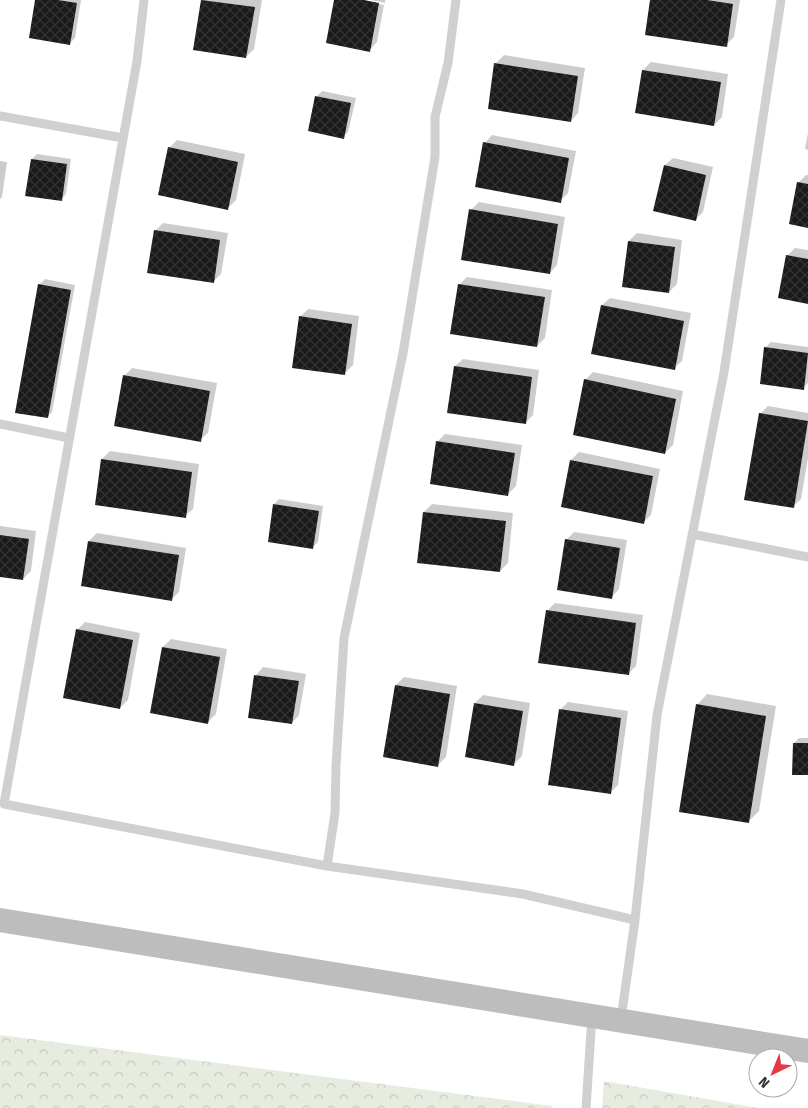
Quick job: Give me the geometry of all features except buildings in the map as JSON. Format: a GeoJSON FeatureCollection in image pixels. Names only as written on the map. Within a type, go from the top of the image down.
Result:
{"type":"FeatureCollection","features":[{"type":"Feature","properties":{"kind":"main road"},"geometry":{"type":"LineString","coordinates":[[0,920],[621,1019],[808,1051]]}},
{"type":"Feature","properties":{"kind":"lane"},"geometry":{"type":"LineString","coordinates":[[144,0],[137,61],[2,803],[327,866],[523,894],[635,920]]}},
{"type":"Feature","properties":{"kind":"lane"},"geometry":{"type":"LineString","coordinates":[[327,866],[335,813],[344,638],[403,353],[435,157],[435,116],[448,63],[456,0]]}},
{"type":"Feature","properties":{"kind":"lane"},"geometry":{"type":"LineString","coordinates":[[621,1019],[635,920],[657,715],[724,372],[781,0]]}},
{"type":"Feature","properties":{"kind":"lane"},"geometry":{"type":"LineString","coordinates":[[0,116],[123,138]]}},
{"type":"Feature","properties":{"kind":"lane"},"geometry":{"type":"LineString","coordinates":[[0,424],[69,438]]}},
{"type":"Feature","properties":{"kind":"lane"},"geometry":{"type":"LineString","coordinates":[[692,534],[808,557]]}},
{"type":"Feature","properties":{"kind":"lane"},"geometry":{"type":"LineString","coordinates":[[586,1108],[592,1015]]}},
{"type":"Feature","properties":{"kind":"green space"},"geometry":{"type":"Polygon","coordinates":[[[0,1035],[552,1106],[552,1108],[0,1108],[0,1035]]]}},
{"type":"Feature","properties":{"kind":"green space"},"geometry":{"type":"Polygon","coordinates":[[[604,1081],[758,1108],[602,1108],[604,1081]]]}}]}
